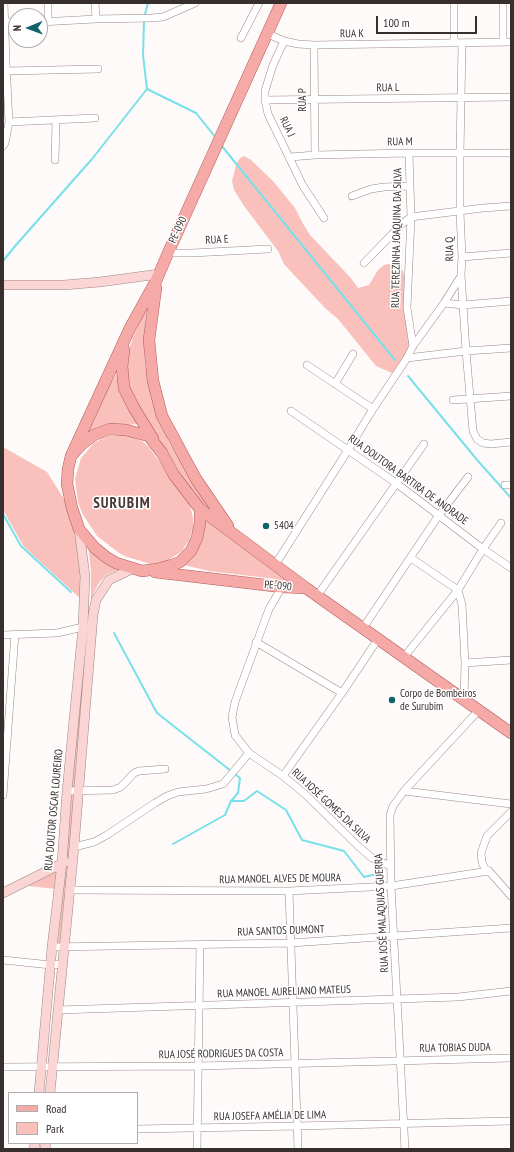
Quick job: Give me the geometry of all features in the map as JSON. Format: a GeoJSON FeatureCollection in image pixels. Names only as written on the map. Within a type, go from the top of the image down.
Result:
{"type":"FeatureCollection","features":[{"type":"Feature","properties":{"kind":"main road","name":"PE-090"},"geometry":{"type":"LineString","coordinates":[[281,3],[158,278],[130,328],[71,456],[67,484],[72,508],[79,529],[95,548],[116,563],[138,570],[282,587],[306,588]]}},
{"type":"Feature","properties":{"kind":"main road","name":"PE-090"},"geometry":{"type":"LineString","coordinates":[[158,278],[148,340],[153,381],[162,416],[196,479],[234,533]]}},
{"type":"Feature","properties":{"kind":"main road"},"geometry":{"type":"LineString","coordinates":[[3,285],[85,283],[158,278]]}},
{"type":"Feature","properties":{"kind":"main road","name":"PE-090"},"geometry":{"type":"LineString","coordinates":[[130,328],[122,366],[124,388],[134,408],[174,475],[200,509],[317,596],[511,733]]}},
{"type":"Feature","properties":{"kind":"main road","name":"PE-090"},"geometry":{"type":"LineString","coordinates":[[71,456],[82,444],[94,435],[110,430],[126,430],[149,436],[162,453]]}},
{"type":"Feature","properties":{"kind":"main road","name":"PE-090"},"geometry":{"type":"LineString","coordinates":[[138,570],[172,565],[180,562],[190,551],[197,538],[200,523],[200,509]]}},
{"type":"Feature","properties":{"kind":"main road","name":"RUA DOUTOR OSCAR LOUREIRO"},"geometry":{"type":"LineString","coordinates":[[39,1092],[52,947],[62,863],[67,791],[83,627],[85,576],[79,529]]}},
{"type":"Feature","properties":{"kind":"main road","name":"RUA DOUTOR OSCAR LOUREIRO"},"geometry":{"type":"LineString","coordinates":[[50,1092],[74,847],[93,614],[96,600],[109,580],[138,570]]}},
{"type":"Feature","properties":{"kind":"main road"},"geometry":{"type":"LineString","coordinates":[[3,893],[72,859]]}},
{"type":"Feature","properties":{"kind":"street"},"geometry":{"type":"LineString","coordinates":[[4,3],[6,71],[10,122],[4,145]]}},
{"type":"Feature","properties":{"kind":"street"},"geometry":{"type":"LineString","coordinates":[[95,3],[96,19]]}},
{"type":"Feature","properties":{"kind":"street"},"geometry":{"type":"LineString","coordinates":[[48,22],[163,17],[195,3]]}},
{"type":"Feature","properties":{"kind":"street"},"geometry":{"type":"LineString","coordinates":[[242,38],[259,3]]}},
{"type":"Feature","properties":{"kind":"street"},"geometry":{"type":"LineString","coordinates":[[454,3],[454,43]]}},
{"type":"Feature","properties":{"kind":"street"},"geometry":{"type":"LineString","coordinates":[[503,3],[503,42]]}},
{"type":"Feature","properties":{"kind":"street","name":"RUA K"},"geometry":{"type":"LineString","coordinates":[[268,34],[284,41],[314,45],[511,42]]}},
{"type":"Feature","properties":{"kind":"street","name":"RUA J"},"geometry":{"type":"LineString","coordinates":[[284,41],[273,65],[265,91],[268,114],[303,186],[324,218]]}},
{"type":"Feature","properties":{"kind":"street","name":"RUA Q"},"geometry":{"type":"LineString","coordinates":[[462,43],[460,153],[461,275],[462,305],[473,431],[477,439],[483,443],[491,444],[511,442]]}},
{"type":"Feature","properties":{"kind":"street","name":"RUA P"},"geometry":{"type":"LineString","coordinates":[[314,45],[314,155]]}},
{"type":"Feature","properties":{"kind":"street"},"geometry":{"type":"LineString","coordinates":[[6,71],[98,69]]}},
{"type":"Feature","properties":{"kind":"street","name":"RUA L"},"geometry":{"type":"LineString","coordinates":[[265,100],[511,98]]}},
{"type":"Feature","properties":{"kind":"street"},"geometry":{"type":"LineString","coordinates":[[10,122],[95,118]]}},
{"type":"Feature","properties":{"kind":"street"},"geometry":{"type":"LineString","coordinates":[[55,160],[56,120]]}},
{"type":"Feature","properties":{"kind":"street","name":"RUA M"},"geometry":{"type":"LineString","coordinates":[[290,157],[409,153],[511,153]]}},
{"type":"Feature","properties":{"kind":"street","name":"RUA TEREZINHA JOAQUINA DA SILVA"},"geometry":{"type":"LineString","coordinates":[[409,153],[411,217],[407,308],[413,346]]}},
{"type":"Feature","properties":{"kind":"street"},"geometry":{"type":"LineString","coordinates":[[352,196],[371,189],[410,186]]}},
{"type":"Feature","properties":{"kind":"street"},"geometry":{"type":"LineString","coordinates":[[364,263],[399,227],[411,217],[511,206]]}},
{"type":"Feature","properties":{"kind":"street","name":"RUA E"},"geometry":{"type":"LineString","coordinates":[[168,253],[268,248]]}},
{"type":"Feature","properties":{"kind":"street"},"geometry":{"type":"LineString","coordinates":[[462,257],[511,253]]}},
{"type":"Feature","properties":{"kind":"street"},"geometry":{"type":"LineString","coordinates":[[275,564],[407,358],[413,346],[444,303],[461,275]]}},
{"type":"Feature","properties":{"kind":"street"},"geometry":{"type":"LineString","coordinates":[[444,303],[462,305],[511,301]]}},
{"type":"Feature","properties":{"kind":"street"},"geometry":{"type":"LineString","coordinates":[[407,358],[466,351],[511,348]]}},
{"type":"Feature","properties":{"kind":"street"},"geometry":{"type":"LineString","coordinates":[[336,384],[353,354]]}},
{"type":"Feature","properties":{"kind":"street"},"geometry":{"type":"LineString","coordinates":[[307,365],[373,409]]}},
{"type":"Feature","properties":{"kind":"street"},"geometry":{"type":"LineString","coordinates":[[453,400],[511,396]]}},
{"type":"Feature","properties":{"kind":"street","name":"RUA DOUTORA BARTIRA DE ANDRADE"},"geometry":{"type":"LineString","coordinates":[[291,411],[396,484],[511,568]]}},
{"type":"Feature","properties":{"kind":"street"},"geometry":{"type":"LineString","coordinates":[[317,596],[424,444]]}},
{"type":"Feature","properties":{"kind":"street"},"geometry":{"type":"LineString","coordinates":[[363,628],[439,515],[468,477]]}},
{"type":"Feature","properties":{"kind":"street"},"geometry":{"type":"LineString","coordinates":[[404,657],[458,590],[501,523]]}},
{"type":"Feature","properties":{"kind":"street"},"geometry":{"type":"LineString","coordinates":[[411,558],[458,590],[462,604],[465,663],[464,699]]}},
{"type":"Feature","properties":{"kind":"street","name":"RUA JOSÉ GOMES DA SILVA"},"geometry":{"type":"LineString","coordinates":[[282,587],[269,609],[235,702],[232,717],[235,736],[249,753],[284,776],[372,858],[390,866]]}},
{"type":"Feature","properties":{"kind":"street"},"geometry":{"type":"LineString","coordinates":[[3,635],[57,633],[83,627]]}},
{"type":"Feature","properties":{"kind":"street"},"geometry":{"type":"LineString","coordinates":[[3,795],[15,634]]}},
{"type":"Feature","properties":{"kind":"street"},"geometry":{"type":"LineString","coordinates":[[284,776],[378,639]]}},
{"type":"Feature","properties":{"kind":"street"},"geometry":{"type":"LineString","coordinates":[[256,642],[342,693]]}},
{"type":"Feature","properties":{"kind":"street"},"geometry":{"type":"LineString","coordinates":[[465,663],[511,660]]}},
{"type":"Feature","properties":{"kind":"street","name":"RUA JOSÉ MALAQUIAS GUERRA"},"geometry":{"type":"LineString","coordinates":[[405,1149],[390,866],[390,815],[393,806],[404,791],[479,710]]}},
{"type":"Feature","properties":{"kind":"street"},"geometry":{"type":"LineString","coordinates":[[74,847],[94,842],[107,835],[167,796],[178,792],[206,789],[223,784],[249,753]]}},
{"type":"Feature","properties":{"kind":"street"},"geometry":{"type":"LineString","coordinates":[[67,791],[113,790],[120,787],[134,773],[139,771],[165,769]]}},
{"type":"Feature","properties":{"kind":"street"},"geometry":{"type":"LineString","coordinates":[[404,791],[511,804]]}},
{"type":"Feature","properties":{"kind":"street"},"geometry":{"type":"LineString","coordinates":[[511,812],[487,836],[481,853],[482,862],[485,868],[511,896]]}},
{"type":"Feature","properties":{"kind":"street","name":"RUA MANOEL ALVES DE MOURA"},"geometry":{"type":"LineString","coordinates":[[69,890],[289,891],[391,886],[489,871]]}},
{"type":"Feature","properties":{"kind":"street"},"geometry":{"type":"LineString","coordinates":[[289,891],[298,1149]]}},
{"type":"Feature","properties":{"kind":"street","name":"RUA SANTOS DUMONT"},"geometry":{"type":"LineString","coordinates":[[52,947],[64,948],[291,943],[511,928]]}},
{"type":"Feature","properties":{"kind":"street"},"geometry":{"type":"LineString","coordinates":[[197,1149],[200,945]]}},
{"type":"Feature","properties":{"kind":"street"},"geometry":{"type":"LineString","coordinates":[[3,960],[51,965],[62,964]]}},
{"type":"Feature","properties":{"kind":"street","name":"RUA MANOEL AURELIANO MATEUS"},"geometry":{"type":"LineString","coordinates":[[58,1010],[458,997],[511,991]]}},
{"type":"Feature","properties":{"kind":"street","name":"RUA TOBIAS DUDA"},"geometry":{"type":"LineString","coordinates":[[400,1060],[511,1058]]}},
{"type":"Feature","properties":{"kind":"street","name":"RUA JOSÉ RODRIGUES DA COSTA"},"geometry":{"type":"LineString","coordinates":[[3,1067],[198,1066],[400,1060]]}},
{"type":"Feature","properties":{"kind":"street","name":"RUA JOSEFA AMÉLIA DE LIMA"},"geometry":{"type":"LineString","coordinates":[[138,1129],[511,1120]]}},
{"type":"Feature","properties":{"kind":"green space"},"geometry":{"type":"Polygon","coordinates":[[[244,156],[251,160],[273,181],[295,208],[310,235],[350,277],[358,288],[369,285],[378,270],[384,265],[393,263],[403,271],[406,283],[410,340],[408,351],[403,360],[392,373],[376,366],[338,319],[325,308],[284,264],[278,251],[244,206],[234,190],[232,181],[236,165],[240,158],[244,156]]]}},
{"type":"Feature","properties":{"kind":"green space"},"geometry":{"type":"Polygon","coordinates":[[[147,306],[144,335],[145,365],[152,395],[169,443],[209,508],[203,505],[187,484],[141,412],[130,391],[126,371],[129,349],[147,306]]]}},
{"type":"Feature","properties":{"kind":"green space"},"geometry":{"type":"Polygon","coordinates":[[[117,373],[119,373],[138,424],[126,425],[85,434],[101,400],[117,373]]]}},
{"type":"Feature","properties":{"kind":"green space"},"geometry":{"type":"Polygon","coordinates":[[[126,435],[142,441],[149,447],[190,505],[193,518],[193,528],[189,540],[182,551],[167,561],[151,564],[119,553],[97,536],[82,513],[78,502],[75,479],[81,458],[94,443],[109,436],[126,435]]]}},
{"type":"Feature","properties":{"kind":"green space"},"geometry":{"type":"Polygon","coordinates":[[[3,447],[47,472],[71,510],[77,529],[82,600],[24,547],[3,510],[3,447]]]}},
{"type":"Feature","properties":{"kind":"green space"},"geometry":{"type":"Polygon","coordinates":[[[204,515],[289,580],[288,582],[276,579],[209,571],[184,565],[201,544],[204,515]]]}},
{"type":"Feature","properties":{"kind":"green space"},"geometry":{"type":"Polygon","coordinates":[[[88,546],[122,568],[106,575],[94,592],[91,603],[91,571],[88,546]]]}},
{"type":"Feature","properties":{"kind":"green space"},"geometry":{"type":"Polygon","coordinates":[[[88,611],[90,611],[61,948],[57,947],[88,611]]]}},
{"type":"Feature","properties":{"kind":"green space"},"geometry":{"type":"Polygon","coordinates":[[[57,870],[56,889],[28,886],[57,870]]]}},
{"type":"Feature","properties":{"kind":"waterway"},"geometry":{"type":"LineString","coordinates":[[145,14],[148,3]]}},
{"type":"Feature","properties":{"kind":"waterway"},"geometry":{"type":"LineString","coordinates":[[144,21],[143,55],[147,89],[196,113],[216,138]]}},
{"type":"Feature","properties":{"kind":"waterway"},"geometry":{"type":"LineString","coordinates":[[3,261],[92,159],[147,89]]}},
{"type":"Feature","properties":{"kind":"waterway"},"geometry":{"type":"LineString","coordinates":[[221,145],[395,360]]}},
{"type":"Feature","properties":{"kind":"waterway"},"geometry":{"type":"LineString","coordinates":[[408,376],[478,461],[511,498]]}},
{"type":"Feature","properties":{"kind":"waterway"},"geometry":{"type":"LineString","coordinates":[[3,514],[21,546],[71,592]]}},
{"type":"Feature","properties":{"kind":"waterway"},"geometry":{"type":"LineString","coordinates":[[114,633],[157,713],[240,778],[238,793],[231,801],[244,801],[257,791],[286,810],[302,840],[344,851],[364,877],[381,873]]}},
{"type":"Feature","properties":{"kind":"waterway"},"geometry":{"type":"LineString","coordinates":[[173,844],[225,815],[231,801]]}},
{"type":"Feature","properties":{"kind":"place","name":"5404"},"geometry":{"type":"Point","coordinates":[266,526]}},
{"type":"Feature","properties":{"kind":"place","name":"Corpo de Bombeiros de Surubim"},"geometry":{"type":"Point","coordinates":[392,700]}},
{"type":"Feature","properties":{"kind":"district","name":"SURUBIM"},"geometry":{"type":"Point","coordinates":[122,504]}}]}
